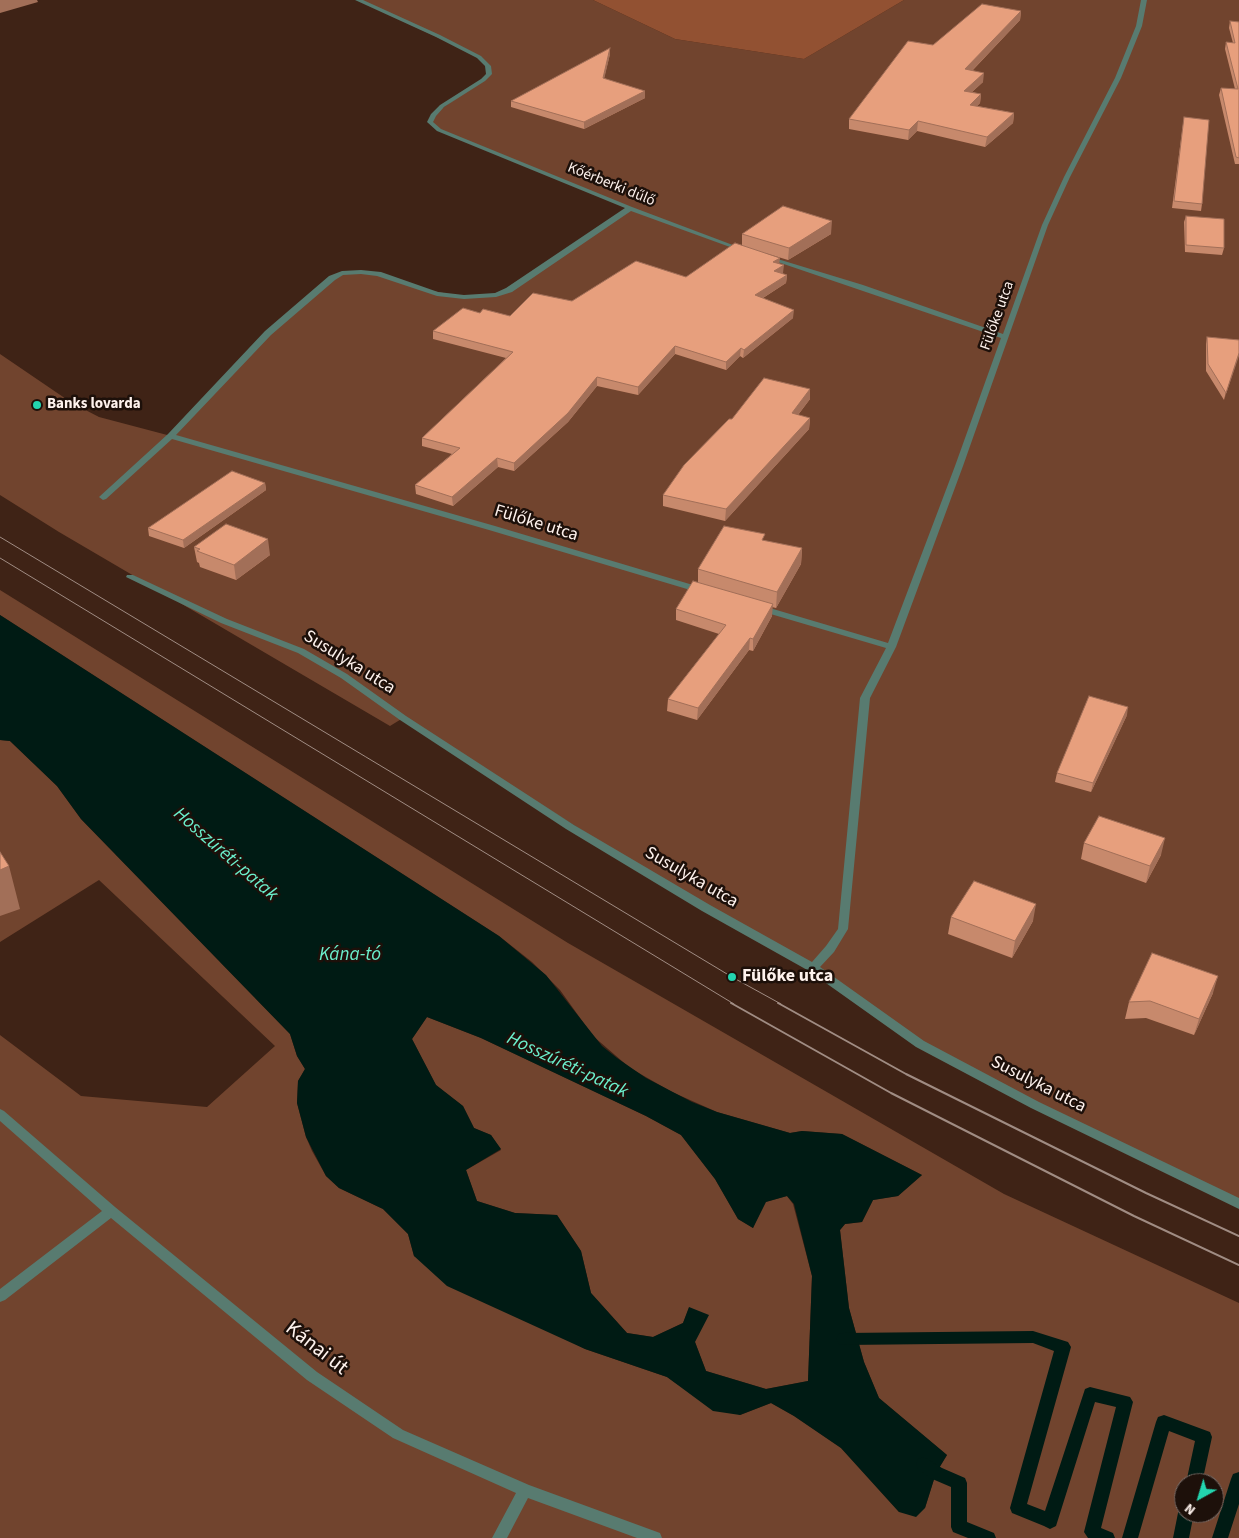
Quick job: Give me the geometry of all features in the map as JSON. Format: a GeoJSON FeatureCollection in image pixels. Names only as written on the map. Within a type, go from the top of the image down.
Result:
{"type":"FeatureCollection","features":[{"type":"Feature","properties":{"kind":"street","name":"Kőérberki dűlő"},"geometry":{"type":"LineString","coordinates":[[358,0],[438,36],[479,57],[488,66],[489,74],[483,80],[442,106],[433,115],[430,122],[439,130],[630,208],[752,253]]}},
{"type":"Feature","properties":{"kind":"street","name":"Fülőke utca"},"geometry":{"type":"LineString","coordinates":[[814,968],[830,950],[843,929],[865,698],[891,647],[1053,206],[1118,78],[1139,26],[1144,0]]}},
{"type":"Feature","properties":{"kind":"street"},"geometry":{"type":"LineString","coordinates":[[103,497],[171,436],[268,333],[332,278],[342,273],[361,272],[378,274],[437,294],[464,297],[496,296],[509,290],[630,208]]}},
{"type":"Feature","properties":{"kind":"street"},"geometry":{"type":"LineString","coordinates":[[761,256],[860,287],[1005,337]]}},
{"type":"Feature","properties":{"kind":"street","name":"Fülőke utca"},"geometry":{"type":"LineString","coordinates":[[171,436],[710,593]]}},
{"type":"Feature","properties":{"kind":"street","name":"Susulyka utca"},"geometry":{"type":"LineString","coordinates":[[130,577],[224,621],[300,651],[315,659],[344,676],[403,718],[570,827],[706,908],[814,968],[920,1044],[1035,1105],[1239,1204]]}},
{"type":"Feature","properties":{"kind":"street"},"geometry":{"type":"LineString","coordinates":[[748,604],[891,647]]}},
{"type":"Feature","properties":{"kind":"street","name":"Kánai út"},"geometry":{"type":"LineString","coordinates":[[0,1114],[111,1210],[312,1376],[398,1434],[525,1490],[655,1538]]}},
{"type":"Feature","properties":{"kind":"street"},"geometry":{"type":"LineString","coordinates":[[0,1296],[111,1210]]}},
{"type":"Feature","properties":{"kind":"street"},"geometry":{"type":"LineString","coordinates":[[500,1538],[525,1490]]}},
{"type":"Feature","properties":{"kind":"shaded area"},"geometry":{"type":"Polygon","coordinates":[[[358,0],[593,0],[675,39],[804,59],[904,0],[1239,0],[1239,1204],[920,1044],[813,968],[706,908],[403,718],[390,726],[59,532],[0,495],[0,354],[72,403],[99,417],[171,436],[268,333],[342,273],[378,274],[413,287],[464,297],[496,295],[629,208],[439,130],[430,122],[433,115],[489,74],[488,66],[479,57],[358,0]]]}},
{"type":"Feature","properties":{"kind":"shaded area"},"geometry":{"type":"Polygon","coordinates":[[[593,0],[904,0],[804,59],[675,39],[593,0]]]}},
{"type":"Feature","properties":{"kind":"shaded area"},"geometry":{"type":"Polygon","coordinates":[[[0,590],[568,943],[1004,1194],[1239,1303],[1239,1538],[0,1538],[0,1035],[81,1096],[207,1107],[275,1046],[99,880],[0,942],[0,740],[10,741],[57,786],[81,819],[290,1034],[297,1056],[305,1069],[298,1081],[297,1103],[306,1137],[312,1151],[326,1176],[339,1188],[383,1209],[408,1234],[414,1256],[585,1349],[667,1377],[677,1384],[740,1415],[771,1403],[794,1416],[841,1448],[899,1512],[925,1508],[936,1473],[947,1455],[879,1398],[864,1362],[849,1308],[840,1230],[845,1224],[862,1222],[873,1200],[898,1196],[922,1175],[842,1134],[802,1131],[790,1133],[717,1112],[672,1092],[630,1068],[593,1036],[560,990],[532,962],[499,936],[0,615],[0,590]]]}},
{"type":"Feature","properties":{"kind":"shaded area"},"geometry":{"type":"Polygon","coordinates":[[[427,1017],[481,1038],[646,1116],[681,1135],[715,1179],[738,1219],[753,1228],[765,1202],[787,1196],[793,1204],[812,1276],[808,1381],[766,1389],[706,1371],[695,1342],[689,1308],[683,1323],[653,1337],[627,1333],[591,1293],[581,1251],[557,1215],[515,1213],[477,1201],[466,1170],[501,1150],[491,1135],[474,1128],[463,1106],[436,1085],[412,1039],[427,1017]]]}},
{"type":"Feature","properties":{"kind":"water","name":"Kána-tó"},"geometry":{"type":"Polygon","coordinates":[[[0,615],[499,936],[546,975],[602,1046],[646,1078],[692,1102],[717,1112],[790,1133],[802,1131],[842,1134],[922,1175],[898,1196],[873,1200],[862,1222],[845,1224],[840,1230],[849,1308],[864,1362],[879,1398],[947,1455],[936,1473],[925,1508],[916,1517],[899,1512],[841,1448],[794,1416],[771,1403],[740,1415],[713,1411],[667,1377],[585,1349],[447,1286],[414,1256],[408,1234],[383,1209],[339,1188],[326,1176],[306,1137],[297,1103],[298,1081],[305,1069],[297,1056],[290,1034],[81,819],[57,786],[10,741],[0,740],[0,615]],[[427,1017],[412,1039],[436,1085],[463,1106],[474,1128],[491,1135],[501,1149],[466,1170],[477,1201],[515,1213],[557,1215],[581,1251],[591,1293],[627,1333],[653,1337],[683,1323],[689,1307],[709,1315],[695,1342],[706,1371],[766,1389],[808,1381],[812,1276],[794,1204],[787,1196],[766,1202],[753,1228],[738,1219],[715,1179],[681,1135],[646,1116],[481,1038],[427,1017]]]}},
{"type":"Feature","properties":{"kind":"building"},"geometry":{"type":"Polygon","coordinates":[[[982,4],[1021,11],[965,69],[984,73],[964,91],[981,94],[970,105],[1014,113],[987,137],[918,121],[909,130],[849,119],[908,41],[933,45],[982,4]]]}},
{"type":"Feature","properties":{"kind":"building"},"geometry":{"type":"Polygon","coordinates":[[[1230,21],[1239,22],[1239,158],[1236,157],[1221,88],[1238,89],[1226,42],[1235,43],[1230,21]]]}},
{"type":"Feature","properties":{"kind":"building"},"geometry":{"type":"Polygon","coordinates":[[[610,48],[603,78],[645,91],[584,122],[511,101],[610,48]]]}},
{"type":"Feature","properties":{"kind":"building"},"geometry":{"type":"Polygon","coordinates":[[[1184,117],[1209,120],[1202,204],[1174,201],[1184,117]]]}},
{"type":"Feature","properties":{"kind":"building"},"geometry":{"type":"Polygon","coordinates":[[[783,206],[832,221],[789,248],[742,234],[783,206]]]}},
{"type":"Feature","properties":{"kind":"building"},"geometry":{"type":"Polygon","coordinates":[[[1186,216],[1224,219],[1224,248],[1186,245],[1186,216]]]}},
{"type":"Feature","properties":{"kind":"building"},"geometry":{"type":"Polygon","coordinates":[[[735,243],[780,258],[773,262],[784,265],[774,271],[787,275],[755,295],[794,310],[744,350],[741,348],[726,362],[675,346],[638,387],[597,377],[568,413],[514,463],[497,458],[452,497],[415,485],[460,448],[422,438],[513,352],[433,331],[463,308],[480,313],[483,309],[510,316],[533,293],[572,301],[636,261],[686,277],[735,243]]]}},
{"type":"Feature","properties":{"kind":"building"},"geometry":{"type":"Polygon","coordinates":[[[1207,337],[1239,340],[1239,353],[1226,393],[1208,364],[1207,337]]]}},
{"type":"Feature","properties":{"kind":"building"},"geometry":{"type":"Polygon","coordinates":[[[764,378],[810,389],[792,413],[810,418],[726,509],[663,495],[684,465],[729,419],[732,419],[764,378]]]}},
{"type":"Feature","properties":{"kind":"building"},"geometry":{"type":"Polygon","coordinates":[[[232,471],[265,483],[183,540],[148,528],[232,471]]]}},
{"type":"Feature","properties":{"kind":"building"},"geometry":{"type":"Polygon","coordinates":[[[226,524],[268,539],[234,565],[197,551],[200,549],[194,547],[226,524]]]}},
{"type":"Feature","properties":{"kind":"building"},"geometry":{"type":"Polygon","coordinates":[[[724,526],[765,534],[762,540],[802,548],[777,592],[698,569],[724,526]]]}},
{"type":"Feature","properties":{"kind":"building"},"geometry":{"type":"Polygon","coordinates":[[[693,581],[773,604],[753,639],[750,638],[698,708],[668,699],[726,625],[676,609],[693,581]]]}},
{"type":"Feature","properties":{"kind":"building"},"geometry":{"type":"Polygon","coordinates":[[[1089,696],[1128,707],[1093,783],[1057,773],[1089,696]]]}},
{"type":"Feature","properties":{"kind":"building"},"geometry":{"type":"Polygon","coordinates":[[[1099,816],[1165,838],[1150,866],[1084,843],[1099,816]]]}},
{"type":"Feature","properties":{"kind":"building"},"geometry":{"type":"Polygon","coordinates":[[[0,852],[9,866],[0,870],[0,852]]]}},
{"type":"Feature","properties":{"kind":"building"},"geometry":{"type":"Polygon","coordinates":[[[974,881],[1036,904],[1015,941],[951,917],[974,881]]]}},
{"type":"Feature","properties":{"kind":"building"},"geometry":{"type":"Polygon","coordinates":[[[1152,953],[1218,976],[1199,1019],[1150,1001],[1129,1002],[1152,953]]]}},
{"type":"Feature","properties":{"kind":"waterway"},"geometry":{"type":"LineString","coordinates":[[844,1339],[1033,1337],[1063,1347],[1018,1508],[1050,1521],[1090,1394],[1125,1402],[1092,1532],[1107,1538]]}},
{"type":"Feature","properties":{"kind":"waterway"},"geometry":{"type":"LineString","coordinates":[[1130,1538],[1164,1422],[1204,1437],[1196,1473]]}},
{"type":"Feature","properties":{"kind":"waterway","name":"Hosszúréti-patak"},"geometry":{"type":"LineString","coordinates":[[924,1464],[936,1473],[959,1483],[959,1527],[988,1538]]}},
{"type":"Feature","properties":{"kind":"waterway"},"geometry":{"type":"LineString","coordinates":[[1220,1538],[1239,1479]]}},
{"type":"Feature","properties":{"kind":"waterway"},"geometry":{"type":"LineString","coordinates":[[1181,1538],[1184,1523]]}},
{"type":"Feature","properties":{"kind":"tram line"},"geometry":{"type":"LineString","coordinates":[[0,537],[732,977],[781,1004]]}},
{"type":"Feature","properties":{"kind":"tram line"},"geometry":{"type":"LineString","coordinates":[[0,558],[734,1004]]}},
{"type":"Feature","properties":{"kind":"tram line"},"geometry":{"type":"LineString","coordinates":[[731,1003],[891,1093],[1134,1216],[1239,1265]]}},
{"type":"Feature","properties":{"kind":"tram line"},"geometry":{"type":"LineString","coordinates":[[778,1003],[906,1074],[1146,1193],[1239,1236]]}},
{"type":"Feature","properties":{"kind":"place","name":"Banks lovarda"},"geometry":{"type":"Point","coordinates":[37,405]}},
{"type":"Feature","properties":{"kind":"place","name":"Fülőke utca"},"geometry":{"type":"Point","coordinates":[732,977]}}]}
